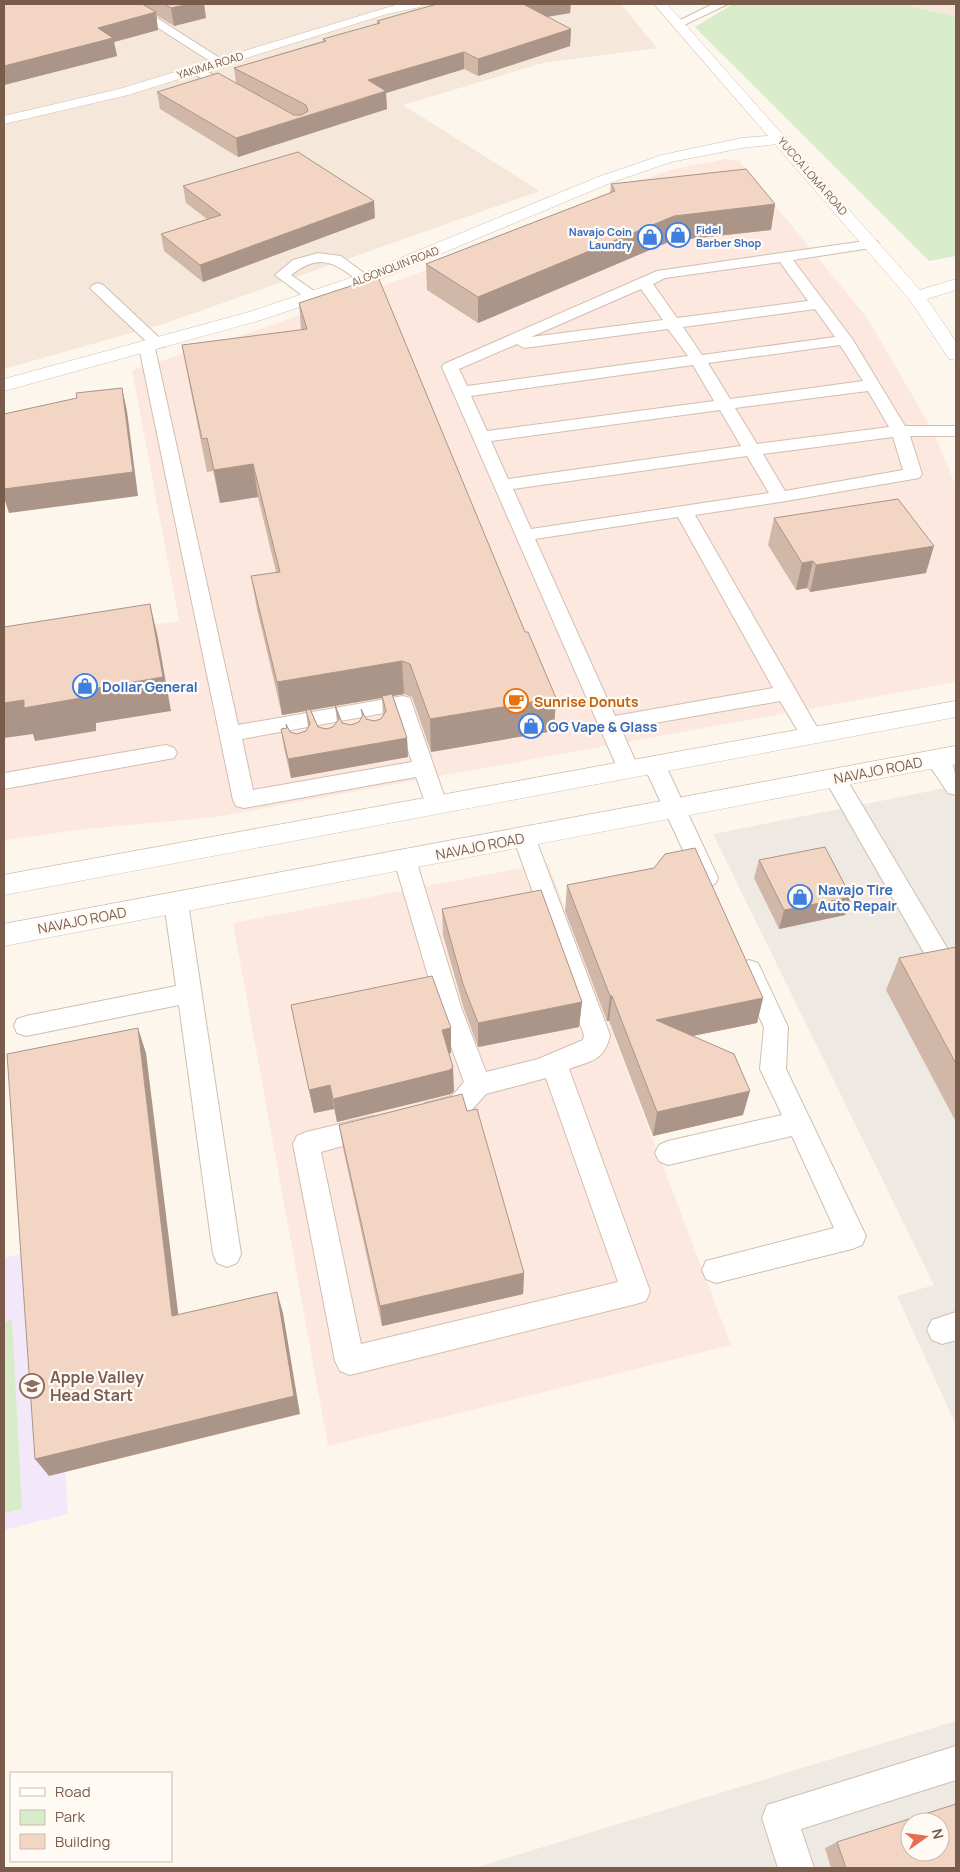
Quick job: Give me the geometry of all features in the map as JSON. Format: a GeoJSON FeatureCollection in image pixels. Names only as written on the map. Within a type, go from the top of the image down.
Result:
{"type":"FeatureCollection","features":[{"type":"Feature","properties":{"kind":"main road","name":"YAKIMA ROAD"},"geometry":{"type":"LineString","coordinates":[[4,120],[123,92],[384,11],[415,4]]}},
{"type":"Feature","properties":{"kind":"main road","name":"YUCCA LOMA ROAD"},"geometry":{"type":"LineString","coordinates":[[660,4],[918,297],[956,355]]}},
{"type":"Feature","properties":{"kind":"main road","name":"ALGONQUIN ROAD"},"geometry":{"type":"LineString","coordinates":[[4,385],[152,345],[365,279],[604,180],[666,158],[742,143],[781,140]]}},
{"type":"Feature","properties":{"kind":"main road"},"geometry":{"type":"LineString","coordinates":[[918,297],[956,284]]}},
{"type":"Feature","properties":{"kind":"main road"},"geometry":{"type":"LineString","coordinates":[[4,885],[956,709]]}},
{"type":"Feature","properties":{"kind":"main road","name":"NAVAJO ROAD"},"geometry":{"type":"LineString","coordinates":[[4,935],[946,757]]}},
{"type":"Feature","properties":{"kind":"lane"},"geometry":{"type":"LineString","coordinates":[[678,24],[722,4]]}},
{"type":"Feature","properties":{"kind":"lane"},"geometry":{"type":"LineString","coordinates":[[130,6],[220,62]]}},
{"type":"Feature","properties":{"kind":"lane"},"geometry":{"type":"LineString","coordinates":[[196,70],[245,97]]}},
{"type":"Feature","properties":{"kind":"lane"},"geometry":{"type":"LineString","coordinates":[[628,769],[450,367],[662,274],[872,244]]}},
{"type":"Feature","properties":{"kind":"lane"},"geometry":{"type":"LineString","coordinates":[[526,535],[913,474],[900,431],[873,385],[845,340],[784,257]]}},
{"type":"Feature","properties":{"kind":"lane"},"geometry":{"type":"LineString","coordinates":[[312,296],[282,275],[292,265],[309,259],[333,258],[365,279]]}},
{"type":"Feature","properties":{"kind":"lane"},"geometry":{"type":"LineString","coordinates":[[644,282],[698,360],[780,496]]}},
{"type":"Feature","properties":{"kind":"lane"},"geometry":{"type":"LineString","coordinates":[[98,288],[152,345],[244,800],[310,783],[363,773],[387,769],[424,768]]}},
{"type":"Feature","properties":{"kind":"lane"},"geometry":{"type":"LineString","coordinates":[[499,346],[819,304]]}},
{"type":"Feature","properties":{"kind":"lane"},"geometry":{"type":"LineString","coordinates":[[461,392],[845,340]]}},
{"type":"Feature","properties":{"kind":"lane"},"geometry":{"type":"LineString","coordinates":[[480,437],[726,406],[873,385]]}},
{"type":"Feature","properties":{"kind":"lane"},"geometry":{"type":"LineString","coordinates":[[501,484],[900,431],[956,431]]}},
{"type":"Feature","properties":{"kind":"lane"},"geometry":{"type":"LineString","coordinates":[[684,511],[811,736]]}},
{"type":"Feature","properties":{"kind":"lane"},"geometry":{"type":"LineString","coordinates":[[609,724],[786,692]]}},
{"type":"Feature","properties":{"kind":"lane"},"geometry":{"type":"LineString","coordinates":[[231,734],[403,703],[436,804]]}},
{"type":"Feature","properties":{"kind":"lane"},"geometry":{"type":"LineString","coordinates":[[369,709],[375,731]]}},
{"type":"Feature","properties":{"kind":"lane"},"geometry":{"type":"LineString","coordinates":[[346,713],[352,735]]}},
{"type":"Feature","properties":{"kind":"lane"},"geometry":{"type":"LineString","coordinates":[[322,718],[328,739]]}},
{"type":"Feature","properties":{"kind":"lane"},"geometry":{"type":"LineString","coordinates":[[294,723],[300,744]]}},
{"type":"Feature","properties":{"kind":"lane"},"geometry":{"type":"LineString","coordinates":[[4,780],[166,753]]}},
{"type":"Feature","properties":{"kind":"lane"},"geometry":{"type":"LineString","coordinates":[[946,757],[956,787]]}},
{"type":"Feature","properties":{"kind":"lane"},"geometry":{"type":"LineString","coordinates":[[654,764],[718,902]]}},
{"type":"Feature","properties":{"kind":"lane"},"geometry":{"type":"LineString","coordinates":[[835,778],[944,965]]}},
{"type":"Feature","properties":{"kind":"lane"},"geometry":{"type":"LineString","coordinates":[[524,837],[598,1035],[595,1045],[590,1050],[554,1064],[478,1085],[460,1105],[306,1144],[350,1361],[636,1291],[554,1064]]}},
{"type":"Feature","properties":{"kind":"lane"},"geometry":{"type":"LineString","coordinates":[[405,860],[450,1010],[478,1085]]}},
{"type":"Feature","properties":{"kind":"lane"},"geometry":{"type":"LineString","coordinates":[[176,903],[228,1254]]}},
{"type":"Feature","properties":{"kind":"lane"},"geometry":{"type":"LineString","coordinates":[[716,1270],[852,1236],[773,1069],[776,1027],[738,947]]}},
{"type":"Feature","properties":{"kind":"lane"},"geometry":{"type":"LineString","coordinates":[[26,1026],[189,993]]}},
{"type":"Feature","properties":{"kind":"lane"},"geometry":{"type":"LineString","coordinates":[[668,1153],[799,1123]]}},
{"type":"Feature","properties":{"kind":"lane"},"geometry":{"type":"LineString","coordinates":[[796,1868],[780,1818],[956,1763]]}},
{"type":"Feature","properties":{"kind":"shaded area"},"geometry":{"type":"Polygon","coordinates":[[[67,4],[621,4],[657,48],[543,63],[403,105],[540,191],[163,324],[4,369],[4,20],[67,4]]]}},
{"type":"Feature","properties":{"kind":"shaded area"},"geometry":{"type":"Polygon","coordinates":[[[902,4],[956,4],[956,17],[902,4]]]}},
{"type":"Feature","properties":{"kind":"shaded area"},"geometry":{"type":"Polygon","coordinates":[[[725,159],[739,161],[868,319],[933,431],[956,486],[956,682],[216,817],[86,829],[4,840],[4,648],[179,621],[132,370],[249,333],[446,263],[625,185],[671,170],[725,159]]]}},
{"type":"Feature","properties":{"kind":"shaded area"},"geometry":{"type":"Polygon","coordinates":[[[956,786],[956,1425],[897,1296],[934,1285],[713,834],[956,786]]]}},
{"type":"Feature","properties":{"kind":"shaded area"},"geometry":{"type":"Polygon","coordinates":[[[548,863],[731,1345],[328,1446],[233,923],[548,863]]]}},
{"type":"Feature","properties":{"kind":"shaded area","name":"Apple Valley Head Start"},"geometry":{"type":"Polygon","coordinates":[[[52,1247],[68,1514],[4,1530],[4,1258],[52,1247]]]}},
{"type":"Feature","properties":{"kind":"shaded area"},"geometry":{"type":"Polygon","coordinates":[[[956,1721],[956,1868],[474,1868],[956,1721]]]}},
{"type":"Feature","properties":{"kind":"green space"},"geometry":{"type":"Polygon","coordinates":[[[733,4],[902,4],[956,17],[956,256],[929,261],[695,27],[733,4]]]}},
{"type":"Feature","properties":{"kind":"green space"},"geometry":{"type":"Polygon","coordinates":[[[12,1320],[22,1509],[4,1513],[4,1322],[12,1320]]]}},
{"type":"Feature","properties":{"kind":"building"},"geometry":{"type":"Polygon","coordinates":[[[4,4],[142,4],[156,12],[98,28],[113,38],[4,66],[4,4]]]}},
{"type":"Feature","properties":{"kind":"building"},"geometry":{"type":"Polygon","coordinates":[[[164,4],[189,4],[171,8],[164,4]]]}},
{"type":"Feature","properties":{"kind":"building"},"geometry":{"type":"Polygon","coordinates":[[[437,4],[523,4],[571,29],[478,59],[464,52],[368,80],[386,91],[236,138],[157,92],[218,73],[294,115],[301,115],[308,111],[306,105],[234,68],[326,41],[323,39],[437,4]]]}},
{"type":"Feature","properties":{"kind":"building"},"geometry":{"type":"Polygon","coordinates":[[[298,152],[374,201],[200,265],[161,234],[221,215],[183,186],[298,152]]]}},
{"type":"Feature","properties":{"kind":"building"},"geometry":{"type":"Polygon","coordinates":[[[746,169],[775,204],[674,216],[478,297],[426,264],[615,191],[611,184],[746,169]]]}},
{"type":"Feature","properties":{"kind":"building"},"geometry":{"type":"Polygon","coordinates":[[[378,277],[525,632],[528,632],[556,698],[430,719],[410,664],[402,661],[277,682],[251,576],[280,572],[253,464],[214,470],[207,438],[202,439],[182,345],[307,329],[299,303],[378,277]]]}},
{"type":"Feature","properties":{"kind":"building"},"geometry":{"type":"Polygon","coordinates":[[[122,388],[133,472],[4,489],[4,414],[77,398],[76,393],[122,388]]]}},
{"type":"Feature","properties":{"kind":"building"},"geometry":{"type":"Polygon","coordinates":[[[898,499],[934,546],[816,565],[813,561],[802,563],[774,518],[898,499]]]}},
{"type":"Feature","properties":{"kind":"building"},"geometry":{"type":"Polygon","coordinates":[[[150,604],[163,677],[86,690],[86,697],[24,708],[24,700],[4,703],[4,627],[150,604]]]}},
{"type":"Feature","properties":{"kind":"building"},"geometry":{"type":"Polygon","coordinates":[[[392,694],[407,738],[288,759],[281,729],[287,728],[286,724],[290,732],[297,734],[306,731],[310,724],[306,710],[310,709],[318,727],[326,729],[333,727],[339,719],[335,705],[342,723],[351,725],[359,722],[363,715],[361,709],[366,719],[374,721],[381,719],[386,711],[382,696],[392,694]]]}},
{"type":"Feature","properties":{"kind":"building"},"geometry":{"type":"Polygon","coordinates":[[[825,847],[851,897],[784,910],[759,860],[825,847]]]}},
{"type":"Feature","properties":{"kind":"building"},"geometry":{"type":"Polygon","coordinates":[[[695,848],[763,998],[656,1020],[734,1054],[750,1091],[657,1112],[567,885],[654,868],[665,854],[695,848]]]}},
{"type":"Feature","properties":{"kind":"building"},"geometry":{"type":"Polygon","coordinates":[[[541,890],[582,1002],[478,1023],[463,984],[442,909],[541,890]]]}},
{"type":"Feature","properties":{"kind":"building"},"geometry":{"type":"Polygon","coordinates":[[[956,947],[956,1064],[899,958],[956,947]]]}},
{"type":"Feature","properties":{"kind":"building"},"geometry":{"type":"Polygon","coordinates":[[[432,976],[451,1028],[442,1030],[453,1067],[450,1070],[333,1099],[330,1085],[309,1090],[291,1005],[432,976]]]}},
{"type":"Feature","properties":{"kind":"building"},"geometry":{"type":"Polygon","coordinates":[[[138,1028],[172,1316],[277,1292],[294,1396],[35,1459],[7,1054],[138,1028]]]}},
{"type":"Feature","properties":{"kind":"building"},"geometry":{"type":"Polygon","coordinates":[[[462,1094],[467,1111],[477,1109],[524,1273],[380,1306],[339,1125],[462,1094]]]}},
{"type":"Feature","properties":{"kind":"building"},"geometry":{"type":"Polygon","coordinates":[[[956,1804],[956,1868],[846,1868],[837,1842],[900,1822],[900,1862],[950,1862],[950,1812],[931,1812],[956,1804]]]}},
{"type":"Feature","properties":{"kind":"place","name":"Fidel Barber Shop"},"geometry":{"type":"Point","coordinates":[678,235]}},
{"type":"Feature","properties":{"kind":"place","name":"Navajo Coin Laundry"},"geometry":{"type":"Point","coordinates":[650,237]}},
{"type":"Feature","properties":{"kind":"place","name":"Dollar General"},"geometry":{"type":"Point","coordinates":[85,686]}},
{"type":"Feature","properties":{"kind":"place","name":"Sunrise Donuts"},"geometry":{"type":"Point","coordinates":[516,701]}},
{"type":"Feature","properties":{"kind":"place","name":"OG Vape & Glass"},"geometry":{"type":"Point","coordinates":[531,726]}},
{"type":"Feature","properties":{"kind":"place","name":"Navajo Tire Auto Repair"},"geometry":{"type":"Point","coordinates":[800,897]}},
{"type":"Feature","properties":{"kind":"place","name":"Apple Valley Head Start"},"geometry":{"type":"Point","coordinates":[32,1386]}}]}
